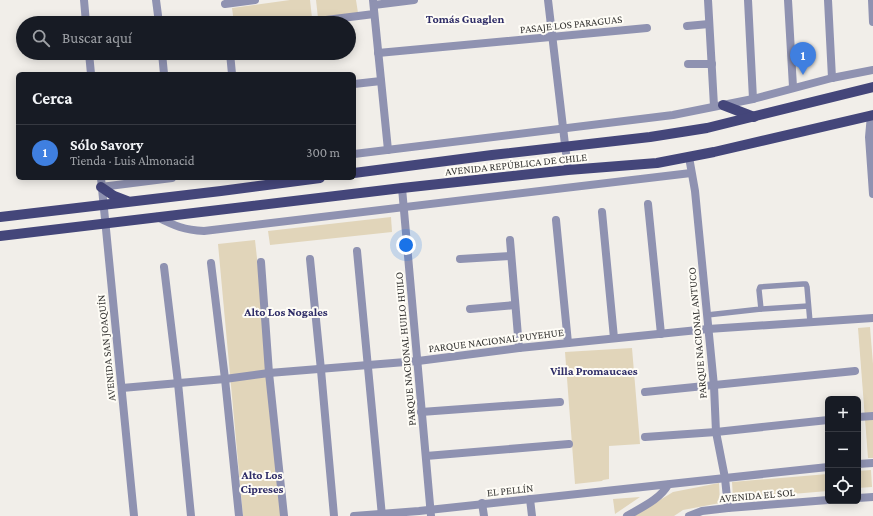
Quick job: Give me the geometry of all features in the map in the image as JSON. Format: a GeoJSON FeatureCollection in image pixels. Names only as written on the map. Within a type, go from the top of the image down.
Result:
{"type":"FeatureCollection","features":[{"type":"Feature","properties":{"kind":"main road","name":"AVENIDA REPÚBLICA DE CHILE"},"geometry":{"type":"LineString","coordinates":[[356,173],[650,137],[707,128],[873,87]]}},
{"type":"Feature","properties":{"kind":"main road"},"geometry":{"type":"LineString","coordinates":[[718,106],[754,117]]}},
{"type":"Feature","properties":{"kind":"main road","name":"AVENIDA REPÚBLICA DE CHILE"},"geometry":{"type":"LineString","coordinates":[[0,236],[402,188],[568,170],[657,163],[714,152],[872,112]]}},
{"type":"Feature","properties":{"kind":"main road"},"geometry":{"type":"LineString","coordinates":[[0,217],[304,180]]}},
{"type":"Feature","properties":{"kind":"main road"},"geometry":{"type":"LineString","coordinates":[[101,183],[114,196],[133,201]]}},
{"type":"Feature","properties":{"kind":"street"},"geometry":{"type":"LineString","coordinates":[[84,0],[85,16]]}},
{"type":"Feature","properties":{"kind":"street"},"geometry":{"type":"LineString","coordinates":[[156,0],[158,16]]}},
{"type":"Feature","properties":{"kind":"street"},"geometry":{"type":"LineString","coordinates":[[226,16],[225,2],[255,0]]}},
{"type":"Feature","properties":{"kind":"street"},"geometry":{"type":"LineString","coordinates":[[388,150],[373,3],[414,0]]}},
{"type":"Feature","properties":{"kind":"street"},"geometry":{"type":"LineString","coordinates":[[548,0],[568,170]]}},
{"type":"Feature","properties":{"kind":"street"},"geometry":{"type":"LineString","coordinates":[[708,0],[712,64],[718,106]]}},
{"type":"Feature","properties":{"kind":"street"},"geometry":{"type":"LineString","coordinates":[[748,0],[753,99]]}},
{"type":"Feature","properties":{"kind":"street"},"geometry":{"type":"LineString","coordinates":[[788,0],[793,87]]}},
{"type":"Feature","properties":{"kind":"street"},"geometry":{"type":"LineString","coordinates":[[828,0],[832,78]]}},
{"type":"Feature","properties":{"kind":"street"},"geometry":{"type":"LineString","coordinates":[[872,0],[873,22]]}},
{"type":"Feature","properties":{"kind":"street"},"geometry":{"type":"LineString","coordinates":[[356,16],[374,14]]}},
{"type":"Feature","properties":{"kind":"street"},"geometry":{"type":"LineString","coordinates":[[687,26],[710,24]]}},
{"type":"Feature","properties":{"kind":"street","name":"PASAJE LOS PARAGUAS"},"geometry":{"type":"LineString","coordinates":[[378,53],[552,38],[646,28]]}},
{"type":"Feature","properties":{"kind":"street"},"geometry":{"type":"LineString","coordinates":[[90,60],[91,72]]}},
{"type":"Feature","properties":{"kind":"street"},"geometry":{"type":"LineString","coordinates":[[163,60],[164,72]]}},
{"type":"Feature","properties":{"kind":"street"},"geometry":{"type":"LineString","coordinates":[[231,60],[232,72]]}},
{"type":"Feature","properties":{"kind":"street"},"geometry":{"type":"LineString","coordinates":[[688,64],[712,64]]}},
{"type":"Feature","properties":{"kind":"street"},"geometry":{"type":"LineString","coordinates":[[356,154],[673,115],[753,99],[793,87],[873,70]]}},
{"type":"Feature","properties":{"kind":"street"},"geometry":{"type":"LineString","coordinates":[[356,84],[381,81]]}},
{"type":"Feature","properties":{"kind":"street"},"geometry":{"type":"LineString","coordinates":[[872,112],[869,136],[873,194]]}},
{"type":"Feature","properties":{"kind":"street","name":"PARQUE NACIONAL ANTUCO"},"geometry":{"type":"LineString","coordinates":[[690,157],[691,173],[695,191],[714,386],[716,432],[725,478],[728,508]]}},
{"type":"Feature","properties":{"kind":"street"},"geometry":{"type":"LineString","coordinates":[[157,217],[179,228],[190,231],[204,231],[691,173]]}},
{"type":"Feature","properties":{"kind":"street"},"geometry":{"type":"LineString","coordinates":[[101,183],[144,180]]}},
{"type":"Feature","properties":{"kind":"street","name":"AVENIDA SAN JOAQUÍN"},"geometry":{"type":"LineString","coordinates":[[101,183],[134,516]]}},
{"type":"Feature","properties":{"kind":"street","name":"PARQUE NACIONAL HUILO HUILO"},"geometry":{"type":"LineString","coordinates":[[402,188],[431,513]]}},
{"type":"Feature","properties":{"kind":"street"},"geometry":{"type":"LineString","coordinates":[[648,204],[661,334]]}},
{"type":"Feature","properties":{"kind":"street"},"geometry":{"type":"LineString","coordinates":[[602,212],[614,338]]}},
{"type":"Feature","properties":{"kind":"street"},"geometry":{"type":"LineString","coordinates":[[556,220],[568,342]]}},
{"type":"Feature","properties":{"kind":"street"},"geometry":{"type":"LineString","coordinates":[[510,240],[519,348]]}},
{"type":"Feature","properties":{"kind":"street"},"geometry":{"type":"LineString","coordinates":[[357,251],[382,515]]}},
{"type":"Feature","properties":{"kind":"street"},"geometry":{"type":"LineString","coordinates":[[460,259],[511,256]]}},
{"type":"Feature","properties":{"kind":"street"},"geometry":{"type":"LineString","coordinates":[[310,259],[322,370],[334,516]]}},
{"type":"Feature","properties":{"kind":"street"},"geometry":{"type":"LineString","coordinates":[[261,262],[269,374],[284,516]]}},
{"type":"Feature","properties":{"kind":"street"},"geometry":{"type":"LineString","coordinates":[[211,263],[239,516]]}},
{"type":"Feature","properties":{"kind":"street"},"geometry":{"type":"LineString","coordinates":[[164,267],[178,383],[191,516]]}},
{"type":"Feature","properties":{"kind":"street"},"geometry":{"type":"LineString","coordinates":[[470,309],[515,304]]}},
{"type":"Feature","properties":{"kind":"street","name":"PARQUE NACIONAL PUYEHUE"},"geometry":{"type":"LineString","coordinates":[[122,388],[418,362],[568,342],[708,329],[873,318]]}},
{"type":"Feature","properties":{"kind":"street"},"geometry":{"type":"LineString","coordinates":[[644,392],[855,371]]}},
{"type":"Feature","properties":{"kind":"street"},"geometry":{"type":"LineString","coordinates":[[421,412],[560,402]]}},
{"type":"Feature","properties":{"kind":"street"},"geometry":{"type":"LineString","coordinates":[[861,417],[873,416]]}},
{"type":"Feature","properties":{"kind":"street"},"geometry":{"type":"LineString","coordinates":[[644,437],[716,432],[825,420]]}},
{"type":"Feature","properties":{"kind":"street"},"geometry":{"type":"LineString","coordinates":[[426,456],[570,444]]}},
{"type":"Feature","properties":{"kind":"street"},"geometry":{"type":"LineString","coordinates":[[861,464],[873,463]]}},
{"type":"Feature","properties":{"kind":"street","name":"EL PELLÍN"},"geometry":{"type":"LineString","coordinates":[[354,516],[419,511],[431,513],[482,503],[668,485],[825,467]]}},
{"type":"Feature","properties":{"kind":"street"},"geometry":{"type":"LineString","coordinates":[[627,516],[658,498],[668,485]]}},
{"type":"Feature","properties":{"kind":"street"},"geometry":{"type":"LineString","coordinates":[[861,498],[873,497]]}},
{"type":"Feature","properties":{"kind":"street"},"geometry":{"type":"LineString","coordinates":[[530,499],[532,516]]}},
{"type":"Feature","properties":{"kind":"street","name":"AVENIDA EL SOL"},"geometry":{"type":"LineString","coordinates":[[689,516],[702,511],[825,500]]}},
{"type":"Feature","properties":{"kind":"street"},"geometry":{"type":"LineString","coordinates":[[482,503],[484,516]]}},
{"type":"Feature","properties":{"kind":"lane"},"geometry":{"type":"LineString","coordinates":[[761,309],[760,287],[806,284],[810,322]]}},
{"type":"Feature","properties":{"kind":"lane"},"geometry":{"type":"LineString","coordinates":[[707,315],[808,306]]}},
{"type":"Feature","properties":{"kind":"shaded area"},"geometry":{"type":"Polygon","coordinates":[[[290,0],[310,0],[312,16],[233,16],[232,8],[290,0]]]}},
{"type":"Feature","properties":{"kind":"shaded area"},"geometry":{"type":"Polygon","coordinates":[[[316,0],[356,0],[358,13],[334,16],[318,16],[316,0]]]}},
{"type":"Feature","properties":{"kind":"shaded area"},"geometry":{"type":"Polygon","coordinates":[[[391,217],[392,232],[270,245],[268,231],[391,217]]]}},
{"type":"Feature","properties":{"kind":"shaded area"},"geometry":{"type":"Polygon","coordinates":[[[255,240],[285,516],[243,516],[218,244],[255,240]]]}},
{"type":"Feature","properties":{"kind":"shaded area"},"geometry":{"type":"Polygon","coordinates":[[[870,327],[873,364],[873,458],[868,458],[858,328],[870,327]]]}},
{"type":"Feature","properties":{"kind":"shaded area"},"geometry":{"type":"Polygon","coordinates":[[[632,348],[640,444],[609,446],[609,479],[575,484],[565,352],[632,348]]]}},
{"type":"Feature","properties":{"kind":"shaded area"},"geometry":{"type":"Polygon","coordinates":[[[871,470],[872,487],[861,488],[861,471],[871,470]]]}},
{"type":"Feature","properties":{"kind":"shaded area"},"geometry":{"type":"Polygon","coordinates":[[[825,474],[825,491],[733,499],[732,482],[825,474]]]}},
{"type":"Feature","properties":{"kind":"shaded area"},"geometry":{"type":"Polygon","coordinates":[[[719,483],[720,503],[683,510],[674,516],[634,516],[673,492],[719,483]]]}},
{"type":"Feature","properties":{"kind":"shaded area"},"geometry":{"type":"Polygon","coordinates":[[[640,497],[615,514],[613,499],[640,497]]]}},
{"type":"Feature","properties":{"kind":"place","name":"Sólo Savory"},"geometry":{"type":"Point","coordinates":[803,75]}},
{"type":"Feature","properties":{"kind":"district","name":"Tomás Guaglen"},"geometry":{"type":"Point","coordinates":[465,19]}},
{"type":"Feature","properties":{"kind":"district","name":"Alto Los Nogales"},"geometry":{"type":"Point","coordinates":[286,312]}},
{"type":"Feature","properties":{"kind":"district","name":"Villa Promaucaes"},"geometry":{"type":"Point","coordinates":[594,371]}},
{"type":"Feature","properties":{"kind":"district","name":"Alto Los Cipreses"},"geometry":{"type":"Point","coordinates":[262,482]}}]}
